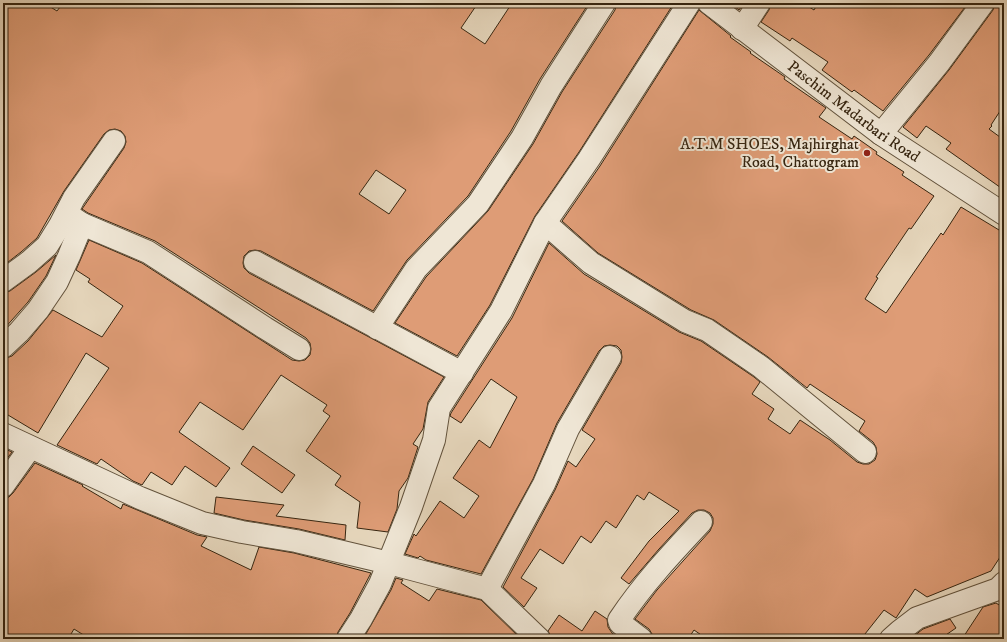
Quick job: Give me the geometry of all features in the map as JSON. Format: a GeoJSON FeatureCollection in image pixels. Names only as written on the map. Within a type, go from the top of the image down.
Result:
{"type":"FeatureCollection","features":[{"type":"Feature","properties":{"kind":"street"},"geometry":{"type":"LineString","coordinates":[[377,328],[416,269],[478,204],[522,138],[551,86],[604,3]]}},
{"type":"Feature","properties":{"kind":"street"},"geometry":{"type":"LineString","coordinates":[[348,639],[380,584],[411,507],[434,440],[439,408],[501,311],[545,223],[589,159],[689,3]]}},
{"type":"Feature","properties":{"kind":"street","name":"Paschim Madarbari Road"},"geometry":{"type":"LineString","coordinates":[[709,3],[881,134],[1004,214]]}},
{"type":"Feature","properties":{"kind":"street"},"geometry":{"type":"LineString","coordinates":[[742,29],[759,3]]}},
{"type":"Feature","properties":{"kind":"street"},"geometry":{"type":"LineString","coordinates":[[881,134],[939,63],[984,3]]}},
{"type":"Feature","properties":{"kind":"street"},"geometry":{"type":"LineString","coordinates":[[3,347],[38,310],[57,282],[69,256],[74,218],[74,198],[114,142]]}},
{"type":"Feature","properties":{"kind":"street"},"geometry":{"type":"LineString","coordinates":[[3,281],[29,262],[74,218]]}},
{"type":"Feature","properties":{"kind":"street"},"geometry":{"type":"LineString","coordinates":[[74,218],[148,252],[299,349]]}},
{"type":"Feature","properties":{"kind":"street"},"geometry":{"type":"LineString","coordinates":[[545,223],[591,263],[685,322],[707,330],[761,367],[865,452]]}},
{"type":"Feature","properties":{"kind":"street"},"geometry":{"type":"LineString","coordinates":[[254,262],[462,373]]}},
{"type":"Feature","properties":{"kind":"street"},"geometry":{"type":"LineString","coordinates":[[488,589],[544,484],[568,430],[610,357]]}},
{"type":"Feature","properties":{"kind":"street"},"geometry":{"type":"LineString","coordinates":[[3,434],[30,448],[140,498],[202,523],[242,532],[296,541],[389,562],[488,589],[539,639]]}},
{"type":"Feature","properties":{"kind":"street"},"geometry":{"type":"LineString","coordinates":[[3,486],[30,448]]}},
{"type":"Feature","properties":{"kind":"street"},"geometry":{"type":"LineString","coordinates":[[641,639],[620,623],[619,620],[635,596],[662,563],[700,522]]}},
{"type":"Feature","properties":{"kind":"street"},"geometry":{"type":"LineString","coordinates":[[891,639],[900,630],[917,618],[1002,588]]}},
{"type":"Feature","properties":{"kind":"building"},"geometry":{"type":"Polygon","coordinates":[[[3,3],[44,3],[57,11],[63,3],[478,3],[461,28],[485,44],[512,3],[589,3],[540,79],[511,131],[468,196],[407,260],[373,311],[261,251],[249,251],[244,256],[244,268],[249,273],[444,377],[428,402],[423,429],[413,444],[418,447],[408,478],[399,491],[397,509],[388,532],[357,528],[360,502],[335,485],[341,476],[306,451],[330,416],[323,411],[327,405],[281,375],[243,430],[200,402],[179,432],[230,468],[216,487],[185,466],[172,485],[151,472],[142,485],[133,481],[101,459],[97,464],[57,445],[109,368],[86,353],[38,433],[3,412],[3,359],[12,356],[28,341],[53,310],[102,337],[123,306],[88,282],[90,279],[76,270],[89,240],[142,263],[292,360],[305,360],[310,355],[310,343],[306,338],[155,241],[88,213],[82,209],[124,148],[126,142],[125,136],[121,131],[115,129],[109,130],[104,134],[64,191],[37,238],[3,266],[3,3]],[[376,170],[359,194],[389,214],[406,190],[376,170]]]}},
{"type":"Feature","properties":{"kind":"building"},"geometry":{"type":"Polygon","coordinates":[[[616,3],[674,3],[579,152],[535,216],[490,305],[457,356],[395,323],[426,277],[488,211],[533,144],[562,92],[615,10],[616,3]]]}},
{"type":"Feature","properties":{"kind":"building"},"geometry":{"type":"Polygon","coordinates":[[[730,3],[744,3],[739,10],[730,3]]]}},
{"type":"Feature","properties":{"kind":"building"},"geometry":{"type":"Polygon","coordinates":[[[771,3],[803,3],[814,10],[818,3],[968,3],[929,55],[883,111],[854,90],[852,92],[822,70],[828,62],[792,38],[790,41],[761,22],[769,10],[771,3]]]}},
{"type":"Feature","properties":{"kind":"building"},"geometry":{"type":"Polygon","coordinates":[[[995,3],[1004,3],[1004,105],[989,129],[1004,140],[1004,190],[946,149],[951,143],[926,126],[917,138],[903,127],[949,70],[993,10],[995,3]]]}},
{"type":"Feature","properties":{"kind":"building"},"geometry":{"type":"Polygon","coordinates":[[[699,10],[731,36],[730,37],[751,52],[750,53],[826,108],[819,117],[852,139],[854,136],[877,152],[876,154],[904,172],[902,175],[934,196],[911,229],[909,228],[876,277],[878,278],[865,299],[886,313],[941,233],[943,235],[961,207],[1004,233],[1004,551],[991,571],[927,597],[915,589],[896,618],[884,610],[861,639],[707,639],[694,630],[688,639],[653,639],[649,629],[635,619],[657,590],[710,531],[713,524],[713,518],[710,513],[704,510],[698,510],[692,513],[629,584],[621,578],[649,541],[679,511],[649,492],[644,500],[637,495],[616,528],[606,521],[591,543],[581,536],[563,564],[540,549],[521,578],[537,588],[524,607],[503,587],[555,490],[568,461],[576,467],[595,439],[582,430],[621,363],[621,350],[617,346],[604,346],[599,351],[557,423],[533,479],[481,574],[426,560],[420,556],[418,558],[405,554],[414,534],[416,536],[440,501],[464,518],[479,496],[453,478],[479,440],[490,448],[517,397],[491,379],[461,423],[450,416],[512,318],[549,243],[584,274],[679,332],[701,341],[754,377],[760,382],[752,394],[774,409],[768,419],[790,434],[800,420],[830,440],[857,462],[869,464],[875,460],[877,454],[876,447],[873,442],[859,431],[865,421],[810,384],[807,388],[768,357],[714,320],[691,310],[598,253],[562,221],[600,166],[699,10]]]}},
{"type":"Feature","properties":{"kind":"building"},"geometry":{"type":"Polygon","coordinates":[[[56,255],[46,276],[28,302],[3,330],[3,293],[10,291],[56,255]]]}},
{"type":"Feature","properties":{"kind":"building"},"geometry":{"type":"Polygon","coordinates":[[[253,446],[295,475],[282,493],[241,464],[253,446]]]}},
{"type":"Feature","properties":{"kind":"building"},"geometry":{"type":"Polygon","coordinates":[[[3,448],[12,452],[3,464],[3,448]]]}},
{"type":"Feature","properties":{"kind":"building"},"geometry":{"type":"Polygon","coordinates":[[[35,463],[83,485],[82,486],[121,509],[123,504],[197,535],[207,537],[201,546],[251,570],[259,547],[294,553],[371,573],[338,632],[336,639],[90,639],[74,629],[68,639],[3,639],[3,498],[9,497],[13,493],[35,463]]]}},
{"type":"Feature","properties":{"kind":"building"},"geometry":{"type":"Polygon","coordinates":[[[216,497],[284,505],[276,516],[346,525],[345,540],[299,529],[244,520],[214,513],[216,497]]]}},
{"type":"Feature","properties":{"kind":"building"},"geometry":{"type":"Polygon","coordinates":[[[396,578],[403,580],[401,583],[429,601],[437,589],[481,600],[521,639],[363,639],[391,590],[396,578]]]}},
{"type":"Feature","properties":{"kind":"building"},"geometry":{"type":"Polygon","coordinates":[[[996,603],[1004,608],[1004,639],[962,639],[983,607],[996,603]]]}},
{"type":"Feature","properties":{"kind":"building"},"geometry":{"type":"Polygon","coordinates":[[[595,611],[607,619],[608,627],[612,633],[620,639],[553,639],[551,637],[548,631],[559,615],[582,631],[595,611]]]}},
{"type":"Feature","properties":{"kind":"building"},"geometry":{"type":"Polygon","coordinates":[[[950,619],[956,628],[940,639],[910,639],[923,629],[950,619]]]}},
{"type":"Feature","properties":{"kind":"place","name":"A.T.M SHOES, Majhirghat Road, Chattogram"},"geometry":{"type":"Point","coordinates":[867,153]}}]}
